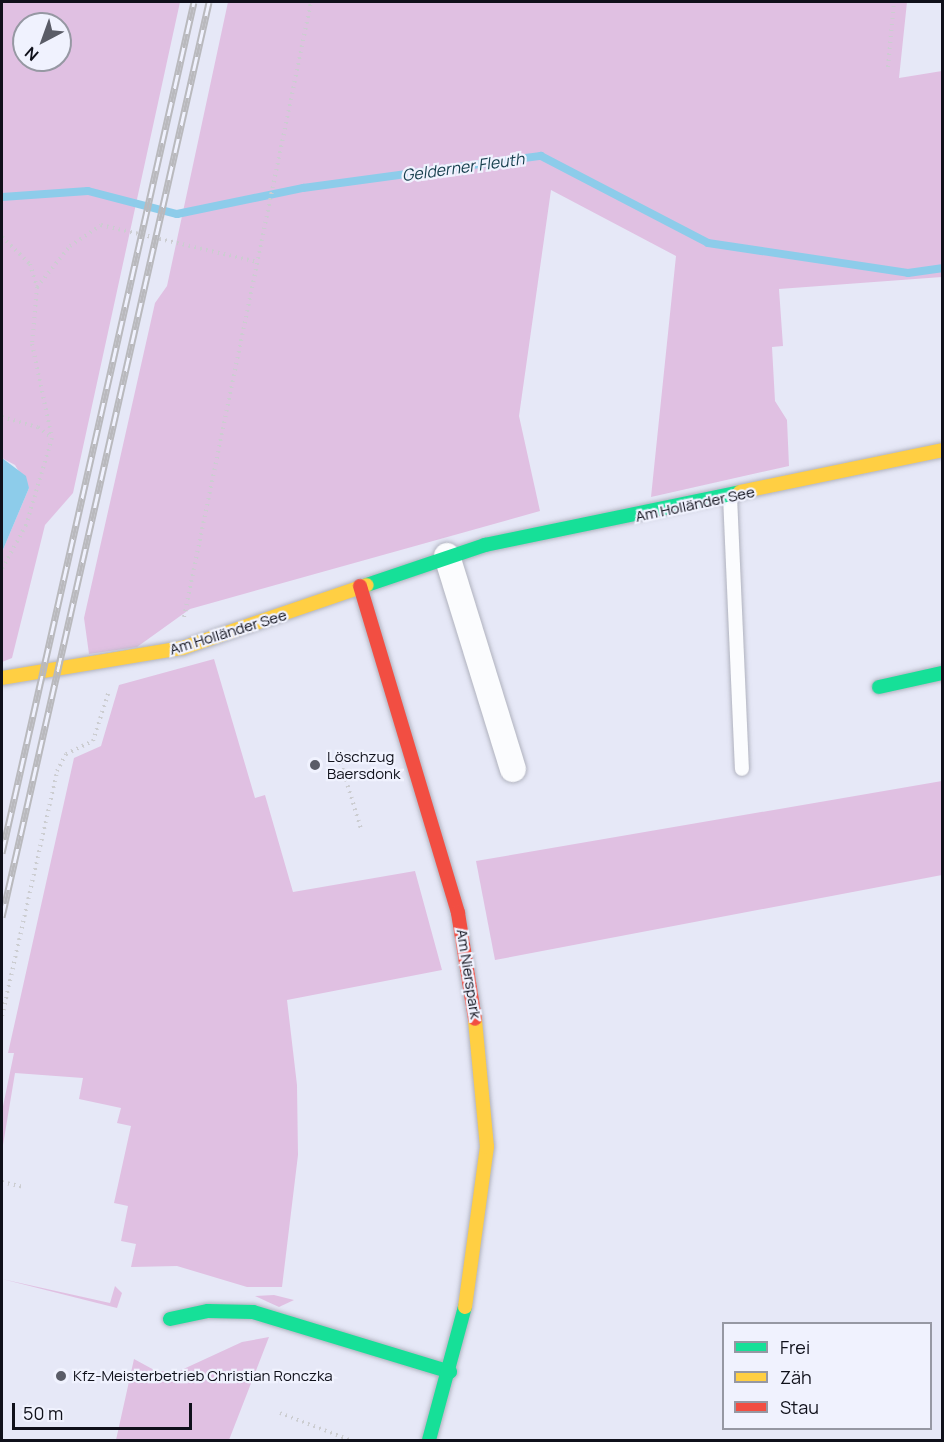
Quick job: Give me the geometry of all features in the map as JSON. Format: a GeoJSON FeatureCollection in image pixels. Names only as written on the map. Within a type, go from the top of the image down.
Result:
{"type":"FeatureCollection","features":[{"type":"Feature","properties":{"kind":"street","name":"Am Holländer See"},"geometry":{"type":"LineString","coordinates":[[2,678],[111,664],[182,648],[447,556],[942,450]]}},
{"type":"Feature","properties":{"kind":"street"},"geometry":{"type":"LineString","coordinates":[[447,556],[513,769]]}},
{"type":"Feature","properties":{"kind":"street","name":"Am Nierspark"},"geometry":{"type":"LineString","coordinates":[[360,586],[458,913],[483,1067],[487,1147],[479,1225],[450,1372],[429,1440]]}},
{"type":"Feature","properties":{"kind":"street"},"geometry":{"type":"LineString","coordinates":[[879,687],[942,673]]}},
{"type":"Feature","properties":{"kind":"street"},"geometry":{"type":"LineString","coordinates":[[170,1318],[208,1311],[254,1312],[450,1372]]}},
{"type":"Feature","properties":{"kind":"lane"},"geometry":{"type":"LineString","coordinates":[[730,496],[742,769]]}},
{"type":"Feature","properties":{"kind":"path"},"geometry":{"type":"LineString","coordinates":[[182,648],[185,607],[311,2]]}},
{"type":"Feature","properties":{"kind":"path"},"geometry":{"type":"LineString","coordinates":[[888,67],[894,2]]}},
{"type":"Feature","properties":{"kind":"path"},"geometry":{"type":"LineString","coordinates":[[37,287],[70,246],[101,225],[257,262]]}},
{"type":"Feature","properties":{"kind":"path"},"geometry":{"type":"LineString","coordinates":[[2,237],[30,264],[37,287],[32,344],[52,438],[26,525],[2,569]]}},
{"type":"Feature","properties":{"kind":"path"},"geometry":{"type":"LineString","coordinates":[[2,417],[38,427],[52,438]]}},
{"type":"Feature","properties":{"kind":"path"},"geometry":{"type":"LineString","coordinates":[[2,1016],[57,771],[66,754],[98,733],[111,682]]}},
{"type":"Feature","properties":{"kind":"path"},"geometry":{"type":"LineString","coordinates":[[339,757],[362,829]]}},
{"type":"Feature","properties":{"kind":"path"},"geometry":{"type":"LineString","coordinates":[[2,1182],[24,1187]]}},
{"type":"Feature","properties":{"kind":"path"},"geometry":{"type":"LineString","coordinates":[[280,1413],[350,1440]]}},
{"type":"Feature","properties":{"kind":"shaded area"},"geometry":{"type":"Polygon","coordinates":[[[2,2],[180,2],[73,493],[45,525],[12,658],[2,662],[2,552],[29,488],[15,465],[2,458],[2,2]]]}},
{"type":"Feature","properties":{"kind":"shaded area"},"geometry":{"type":"Polygon","coordinates":[[[228,2],[907,2],[899,78],[942,71],[942,277],[779,289],[783,346],[772,347],[775,401],[787,420],[789,466],[651,497],[676,256],[551,190],[519,416],[540,511],[190,609],[137,647],[89,654],[84,618],[155,303],[167,286],[228,2]]]}},
{"type":"Feature","properties":{"kind":"shaded area"},"geometry":{"type":"Polygon","coordinates":[[[214,659],[255,798],[265,795],[293,892],[415,871],[442,970],[287,1000],[297,1085],[298,1155],[282,1287],[247,1287],[177,1266],[131,1267],[136,1244],[121,1241],[128,1206],[114,1203],[131,1126],[117,1123],[121,1108],[79,1099],[83,1078],[15,1073],[2,1151],[2,1111],[14,1053],[8,1053],[74,758],[101,746],[119,685],[214,659]]]}},
{"type":"Feature","properties":{"kind":"shaded area"},"geometry":{"type":"Polygon","coordinates":[[[942,781],[942,875],[495,960],[476,861],[942,781]]]}},
{"type":"Feature","properties":{"kind":"shaded area"},"geometry":{"type":"Polygon","coordinates":[[[2,1279],[110,1303],[115,1286],[122,1293],[117,1308],[2,1279]]]}},
{"type":"Feature","properties":{"kind":"shaded area"},"geometry":{"type":"Polygon","coordinates":[[[274,1295],[294,1300],[279,1307],[255,1296],[274,1295]]]}},
{"type":"Feature","properties":{"kind":"shaded area"},"geometry":{"type":"Polygon","coordinates":[[[269,1337],[229,1440],[116,1440],[134,1359],[156,1371],[177,1372],[242,1342],[269,1337]]]}},
{"type":"Feature","properties":{"kind":"water"},"geometry":{"type":"Polygon","coordinates":[[[2,458],[26,476],[29,488],[2,552],[2,458]]]}},
{"type":"Feature","properties":{"kind":"waterway","name":"Gelderner Fleuth"},"geometry":{"type":"LineString","coordinates":[[2,197],[88,191],[177,214],[303,188],[541,156],[708,243],[908,273],[942,268]]}},
{"type":"Feature","properties":{"kind":"railway"},"geometry":{"type":"LineString","coordinates":[[2,853],[194,2]]}},
{"type":"Feature","properties":{"kind":"railway"},"geometry":{"type":"LineString","coordinates":[[2,917],[209,2]]}},
{"type":"Feature","properties":{"kind":"traffic: fast"},"geometry":{"type":"LineString","coordinates":[[367,585],[485,545],[740,492]]}},
{"type":"Feature","properties":{"kind":"traffic: fast"},"geometry":{"type":"LineString","coordinates":[[879,687],[942,673]]}},
{"type":"Feature","properties":{"kind":"traffic: fast"},"geometry":{"type":"LineString","coordinates":[[429,1440],[465,1307]]}},
{"type":"Feature","properties":{"kind":"traffic: fast"},"geometry":{"type":"LineString","coordinates":[[170,1319],[208,1311],[253,1312],[450,1372]]}},
{"type":"Feature","properties":{"kind":"traffic: slow"},"geometry":{"type":"LineString","coordinates":[[740,492],[942,450]]}},
{"type":"Feature","properties":{"kind":"traffic: slow"},"geometry":{"type":"LineString","coordinates":[[2,678],[182,648],[367,585]]}},
{"type":"Feature","properties":{"kind":"traffic: slow"},"geometry":{"type":"LineString","coordinates":[[465,1307],[487,1147],[475,1019]]}},
{"type":"Feature","properties":{"kind":"traffic: jam"},"geometry":{"type":"LineString","coordinates":[[360,586],[458,913],[475,1019]]}},
{"type":"Feature","properties":{"kind":"place","name":"Löschzug Baersdonk"},"geometry":{"type":"Point","coordinates":[315,765]}},
{"type":"Feature","properties":{"kind":"place","name":"Kfz-Meisterbetrieb Christian Ronczka"},"geometry":{"type":"Point","coordinates":[61,1376]}}]}
